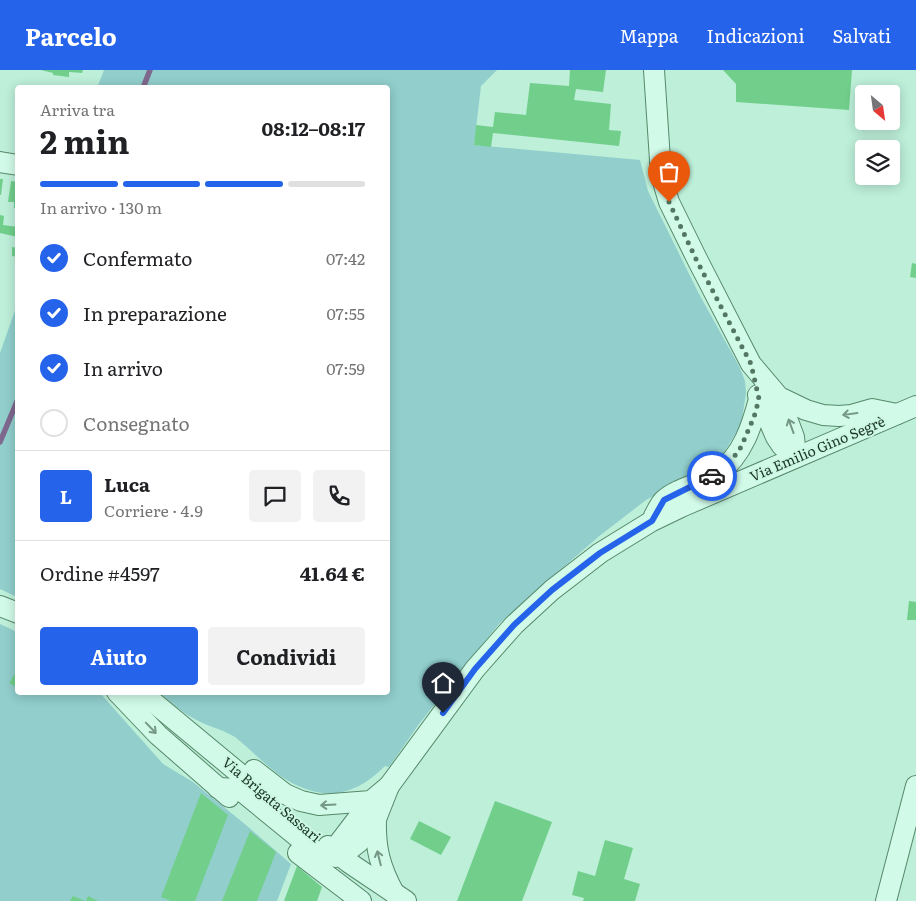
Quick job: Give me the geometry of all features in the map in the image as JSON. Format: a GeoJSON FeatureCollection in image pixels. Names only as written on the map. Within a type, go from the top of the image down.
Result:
{"type":"FeatureCollection","features":[{"type":"Feature","properties":{"kind":"street"},"geometry":{"type":"LineString","coordinates":[[654,70],[661,175],[669,202],[696,259],[751,364],[779,397],[794,437],[796,457]]}},
{"type":"Feature","properties":{"kind":"street"},"geometry":{"type":"LineString","coordinates":[[0,162],[15,164]]}},
{"type":"Feature","properties":{"kind":"street"},"geometry":{"type":"LineString","coordinates":[[751,364],[759,399],[776,437],[782,446],[796,457]]}},
{"type":"Feature","properties":{"kind":"street"},"geometry":{"type":"LineString","coordinates":[[779,397],[806,410],[823,415],[851,415],[872,409],[897,414]]}},
{"type":"Feature","properties":{"kind":"street"},"geometry":{"type":"LineString","coordinates":[[652,521],[664,500],[719,472],[731,461],[741,447],[748,432],[759,399]]}},
{"type":"Feature","properties":{"kind":"street","name":"Via Emilio Gino Segrè"},"geometry":{"type":"LineString","coordinates":[[336,852],[339,844],[373,810],[475,669],[514,625],[552,590],[600,553],[652,521],[722,488],[916,406]]}},
{"type":"Feature","properties":{"kind":"street"},"geometry":{"type":"LineString","coordinates":[[0,606],[15,612]]}},
{"type":"Feature","properties":{"kind":"street","name":"Via Brigata Sassari"},"geometry":{"type":"LineString","coordinates":[[120,695],[158,735],[218,788],[361,901]]}},
{"type":"Feature","properties":{"kind":"street","name":"Via Brigata Sassari"},"geometry":{"type":"LineString","coordinates":[[145,695],[336,852]]}},
{"type":"Feature","properties":{"kind":"street"},"geometry":{"type":"LineString","coordinates":[[235,769],[253,769],[285,794],[301,801],[319,805],[373,810],[380,862],[394,899]]}},
{"type":"Feature","properties":{"kind":"street"},"geometry":{"type":"LineString","coordinates":[[886,901],[916,786]]}},
{"type":"Feature","properties":{"kind":"street","name":"Via Brigata Sassari"},"geometry":{"type":"LineString","coordinates":[[218,788],[239,789],[321,856],[336,852]]}},
{"type":"Feature","properties":{"kind":"street"},"geometry":{"type":"LineString","coordinates":[[336,852],[333,864],[394,899]]}},
{"type":"Feature","properties":{"kind":"shaded area"},"geometry":{"type":"Polygon","coordinates":[[[104,70],[497,70],[481,86],[474,145],[640,160],[648,191],[745,381],[746,393],[741,425],[723,454],[712,464],[646,500],[598,537],[499,624],[419,724],[389,767],[385,766],[374,776],[353,789],[342,792],[318,792],[292,783],[270,768],[235,737],[189,716],[161,695],[390,695],[390,85],[98,85],[104,70]]]}},
{"type":"Feature","properties":{"kind":"shaded area"},"geometry":{"type":"Polygon","coordinates":[[[15,311],[15,596],[0,589],[0,353],[15,311]]]}},
{"type":"Feature","properties":{"kind":"shaded area"},"geometry":{"type":"Polygon","coordinates":[[[0,624],[15,631],[15,695],[102,695],[163,764],[193,782],[291,864],[277,901],[0,901],[0,624]]]}},
{"type":"Feature","properties":{"kind":"building"},"geometry":{"type":"Polygon","coordinates":[[[41,70],[83,70],[82,73],[69,72],[69,77],[53,75],[53,73],[41,70]]]}},
{"type":"Feature","properties":{"kind":"building"},"geometry":{"type":"Polygon","coordinates":[[[570,70],[606,70],[603,92],[576,89],[574,100],[611,104],[609,130],[621,131],[619,146],[493,133],[491,147],[474,145],[476,125],[493,127],[495,112],[526,115],[530,83],[569,86],[570,70]]]}},
{"type":"Feature","properties":{"kind":"building"},"geometry":{"type":"Polygon","coordinates":[[[723,70],[852,70],[849,110],[736,102],[736,84],[723,70]]]}},
{"type":"Feature","properties":{"kind":"building"},"geometry":{"type":"Polygon","coordinates":[[[0,179],[3,179],[1,195],[0,195],[0,179]]]}},
{"type":"Feature","properties":{"kind":"building"},"geometry":{"type":"Polygon","coordinates":[[[11,181],[15,182],[15,208],[14,202],[8,202],[11,181]]]}},
{"type":"Feature","properties":{"kind":"building"},"geometry":{"type":"Polygon","coordinates":[[[0,215],[4,216],[3,225],[15,227],[15,236],[0,233],[0,215]]]}},
{"type":"Feature","properties":{"kind":"building"},"geometry":{"type":"Polygon","coordinates":[[[12,247],[15,248],[15,256],[12,256],[12,247]]]}},
{"type":"Feature","properties":{"kind":"building"},"geometry":{"type":"Polygon","coordinates":[[[912,263],[916,264],[916,278],[910,277],[912,263]]]}},
{"type":"Feature","properties":{"kind":"building"},"geometry":{"type":"Polygon","coordinates":[[[909,601],[916,602],[916,620],[907,620],[909,601]]]}},
{"type":"Feature","properties":{"kind":"building"},"geometry":{"type":"Polygon","coordinates":[[[15,674],[15,686],[9,683],[15,674]]]}},
{"type":"Feature","properties":{"kind":"building"},"geometry":{"type":"Polygon","coordinates":[[[201,793],[228,815],[195,901],[171,901],[161,897],[201,793]]]}},
{"type":"Feature","properties":{"kind":"building"},"geometry":{"type":"Polygon","coordinates":[[[495,801],[552,822],[522,901],[457,901],[495,801]]]}},
{"type":"Feature","properties":{"kind":"building"},"geometry":{"type":"Polygon","coordinates":[[[419,821],[451,837],[441,855],[410,839],[419,821]]]}},
{"type":"Feature","properties":{"kind":"building"},"geometry":{"type":"Polygon","coordinates":[[[250,831],[276,852],[257,901],[222,901],[250,831]]]}},
{"type":"Feature","properties":{"kind":"building"},"geometry":{"type":"Polygon","coordinates":[[[605,840],[633,848],[624,879],[640,884],[635,901],[583,901],[584,898],[572,895],[578,871],[595,876],[605,840]]]}},
{"type":"Feature","properties":{"kind":"building"},"geometry":{"type":"Polygon","coordinates":[[[297,866],[322,887],[317,901],[284,901],[297,866]]]}},
{"type":"Feature","properties":{"kind":"building"},"geometry":{"type":"Polygon","coordinates":[[[73,896],[85,901],[70,901],[73,896]]]}},
{"type":"Feature","properties":{"kind":"building"},"geometry":{"type":"Polygon","coordinates":[[[88,896],[98,901],[86,901],[88,896]]]}},
{"type":"Feature","properties":{"kind":"waterway"},"geometry":{"type":"LineString","coordinates":[[144,85],[150,70]]}},
{"type":"Feature","properties":{"kind":"waterway"},"geometry":{"type":"LineString","coordinates":[[0,442],[15,406]]}},
{"type":"Feature","properties":{"kind":"way so far"},"geometry":{"type":"LineString","coordinates":[[669,202],[696,259],[751,364],[759,399],[754,417],[741,447],[731,461],[712,476]]}},
{"type":"Feature","properties":{"kind":"route"},"geometry":{"type":"LineString","coordinates":[[443,713],[475,669],[514,625],[552,590],[600,553],[652,521],[664,500],[712,476]]}}]}
